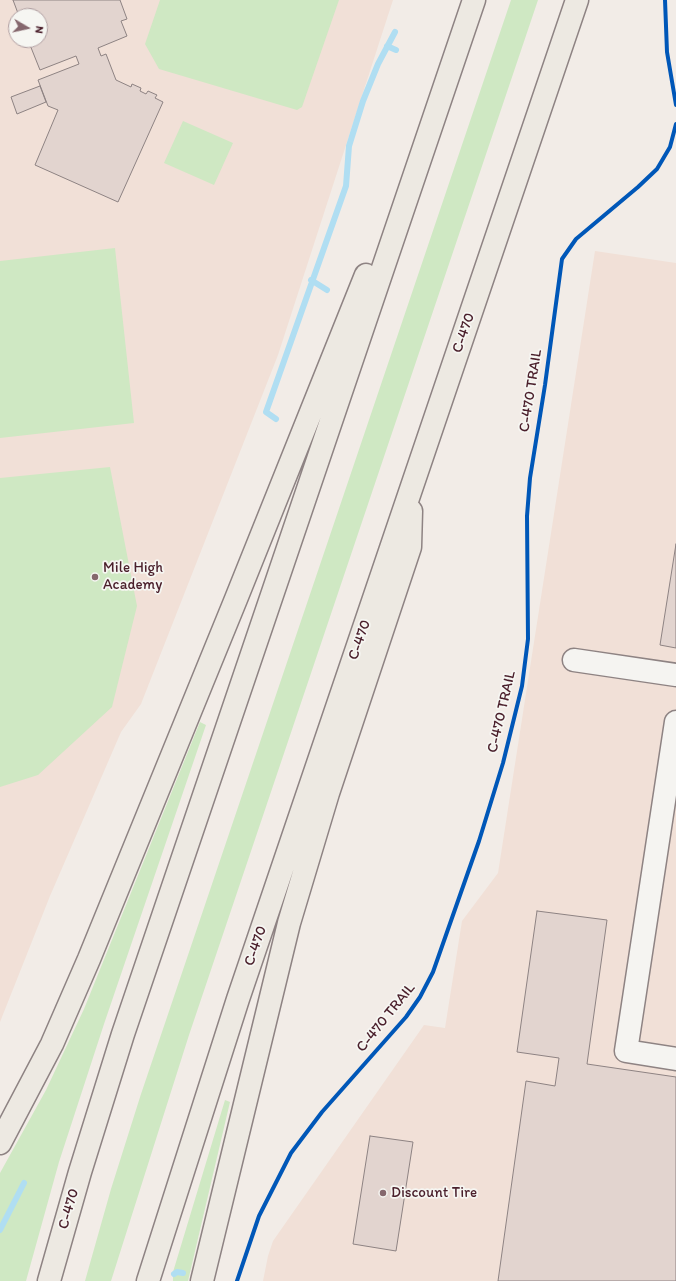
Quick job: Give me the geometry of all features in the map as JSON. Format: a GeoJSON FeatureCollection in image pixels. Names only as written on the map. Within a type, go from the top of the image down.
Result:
{"type":"FeatureCollection","features":[{"type":"Feature","properties":{"kind":"highway","name":"C-470"},"geometry":{"type":"LineString","coordinates":[[49,1281],[82,1164],[124,1034],[474,0]]}},
{"type":"Feature","properties":{"kind":"highway","name":"C-470"},"geometry":{"type":"LineString","coordinates":[[148,1281],[238,999],[577,0]]}},
{"type":"Feature","properties":{"kind":"highway"},"geometry":{"type":"LineString","coordinates":[[0,1143],[49,1050],[89,959],[358,297],[428,97],[457,49]]}},
{"type":"Feature","properties":{"kind":"highway"},"geometry":{"type":"LineString","coordinates":[[202,1281],[291,916],[328,793],[410,547],[412,487]]}},
{"type":"Feature","properties":{"kind":"lane"},"geometry":{"type":"LineString","coordinates":[[574,660],[676,675]]}},
{"type":"Feature","properties":{"kind":"lane"},"geometry":{"type":"LineString","coordinates":[[676,722],[626,1051],[676,1059]]}},
{"type":"Feature","properties":{"kind":"shaded area","name":"Mile High Academy"},"geometry":{"type":"Polygon","coordinates":[[[0,0],[393,0],[278,355],[141,704],[121,732],[50,896],[0,1022],[0,0]]]}},
{"type":"Feature","properties":{"kind":"shaded area"},"geometry":{"type":"Polygon","coordinates":[[[595,251],[676,263],[676,1281],[263,1281],[268,1256],[273,1241],[424,1025],[445,1028],[462,921],[498,873],[595,251]]]}},
{"type":"Feature","properties":{"kind":"green space"},"geometry":{"type":"Polygon","coordinates":[[[160,0],[339,0],[302,107],[297,110],[159,69],[145,44],[160,0]]]}},
{"type":"Feature","properties":{"kind":"green space"},"geometry":{"type":"Polygon","coordinates":[[[511,0],[538,0],[189,1035],[111,1281],[85,1281],[111,1189],[141,1094],[511,0]]]}},
{"type":"Feature","properties":{"kind":"green space"},"geometry":{"type":"Polygon","coordinates":[[[183,121],[233,143],[214,185],[164,163],[183,121]]]}},
{"type":"Feature","properties":{"kind":"green space"},"geometry":{"type":"Polygon","coordinates":[[[115,248],[134,423],[0,438],[0,261],[115,248]]]}},
{"type":"Feature","properties":{"kind":"green space"},"geometry":{"type":"Polygon","coordinates":[[[110,467],[137,606],[112,707],[38,775],[0,787],[0,478],[110,467]]]}},
{"type":"Feature","properties":{"kind":"green space"},"geometry":{"type":"Polygon","coordinates":[[[200,722],[206,725],[104,1024],[59,1162],[26,1281],[0,1281],[0,1173],[46,1090],[84,1009],[200,722]]]}},
{"type":"Feature","properties":{"kind":"green space"},"geometry":{"type":"Polygon","coordinates":[[[225,1100],[230,1102],[188,1281],[173,1281],[173,1272],[225,1100]]]}},
{"type":"Feature","properties":{"kind":"building"},"geometry":{"type":"Polygon","coordinates":[[[13,0],[120,0],[127,19],[121,21],[127,36],[98,48],[101,56],[106,54],[116,80],[131,87],[132,84],[141,88],[140,91],[146,94],[148,91],[157,95],[155,98],[163,102],[118,202],[35,165],[58,110],[48,106],[38,80],[79,64],[76,56],[40,70],[31,48],[48,48],[48,8],[16,8],[13,0]]]}},
{"type":"Feature","properties":{"kind":"building"},"geometry":{"type":"Polygon","coordinates":[[[40,86],[46,102],[17,114],[11,97],[40,86]]]}},
{"type":"Feature","properties":{"kind":"building"},"geometry":{"type":"Polygon","coordinates":[[[676,544],[676,648],[660,645],[676,544]]]}},
{"type":"Feature","properties":{"kind":"building"},"geometry":{"type":"Polygon","coordinates":[[[537,911],[607,920],[587,1064],[676,1077],[676,1281],[498,1281],[526,1081],[555,1086],[559,1058],[517,1052],[537,911]]]}},
{"type":"Feature","properties":{"kind":"building","name":"Discount Tire"},"geometry":{"type":"Polygon","coordinates":[[[370,1136],[413,1142],[396,1251],[353,1244],[370,1136]]]}},
{"type":"Feature","properties":{"kind":"waterway"},"geometry":{"type":"LineString","coordinates":[[276,419],[266,412],[346,186],[349,146],[363,101],[378,64],[395,32]]}},
{"type":"Feature","properties":{"kind":"waterway"},"geometry":{"type":"LineString","coordinates":[[387,46],[396,50]]}},
{"type":"Feature","properties":{"kind":"waterway"},"geometry":{"type":"LineString","coordinates":[[311,280],[327,290]]}},
{"type":"Feature","properties":{"kind":"waterway"},"geometry":{"type":"LineString","coordinates":[[0,1230],[24,1183]]}},
{"type":"Feature","properties":{"kind":"waterway"},"geometry":{"type":"LineString","coordinates":[[174,1274],[177,1272],[183,1273]]}},
{"type":"Feature","properties":{"kind":"cycle path"},"geometry":{"type":"LineString","coordinates":[[665,0],[667,52],[676,105]]}},
{"type":"Feature","properties":{"kind":"cycle path","name":"C-470 TRAIL"},"geometry":{"type":"LineString","coordinates":[[237,1281],[259,1216],[291,1153],[322,1112],[406,1017],[420,997],[433,972],[479,841],[503,763],[522,686],[528,639],[527,516],[530,478],[545,385],[562,259],[576,239],[657,169],[670,147],[676,124]]}},
{"type":"Feature","properties":{"kind":"place","name":"Mile High Academy"},"geometry":{"type":"Point","coordinates":[95,577]}},
{"type":"Feature","properties":{"kind":"place","name":"Discount Tire"},"geometry":{"type":"Point","coordinates":[383,1193]}}]}
